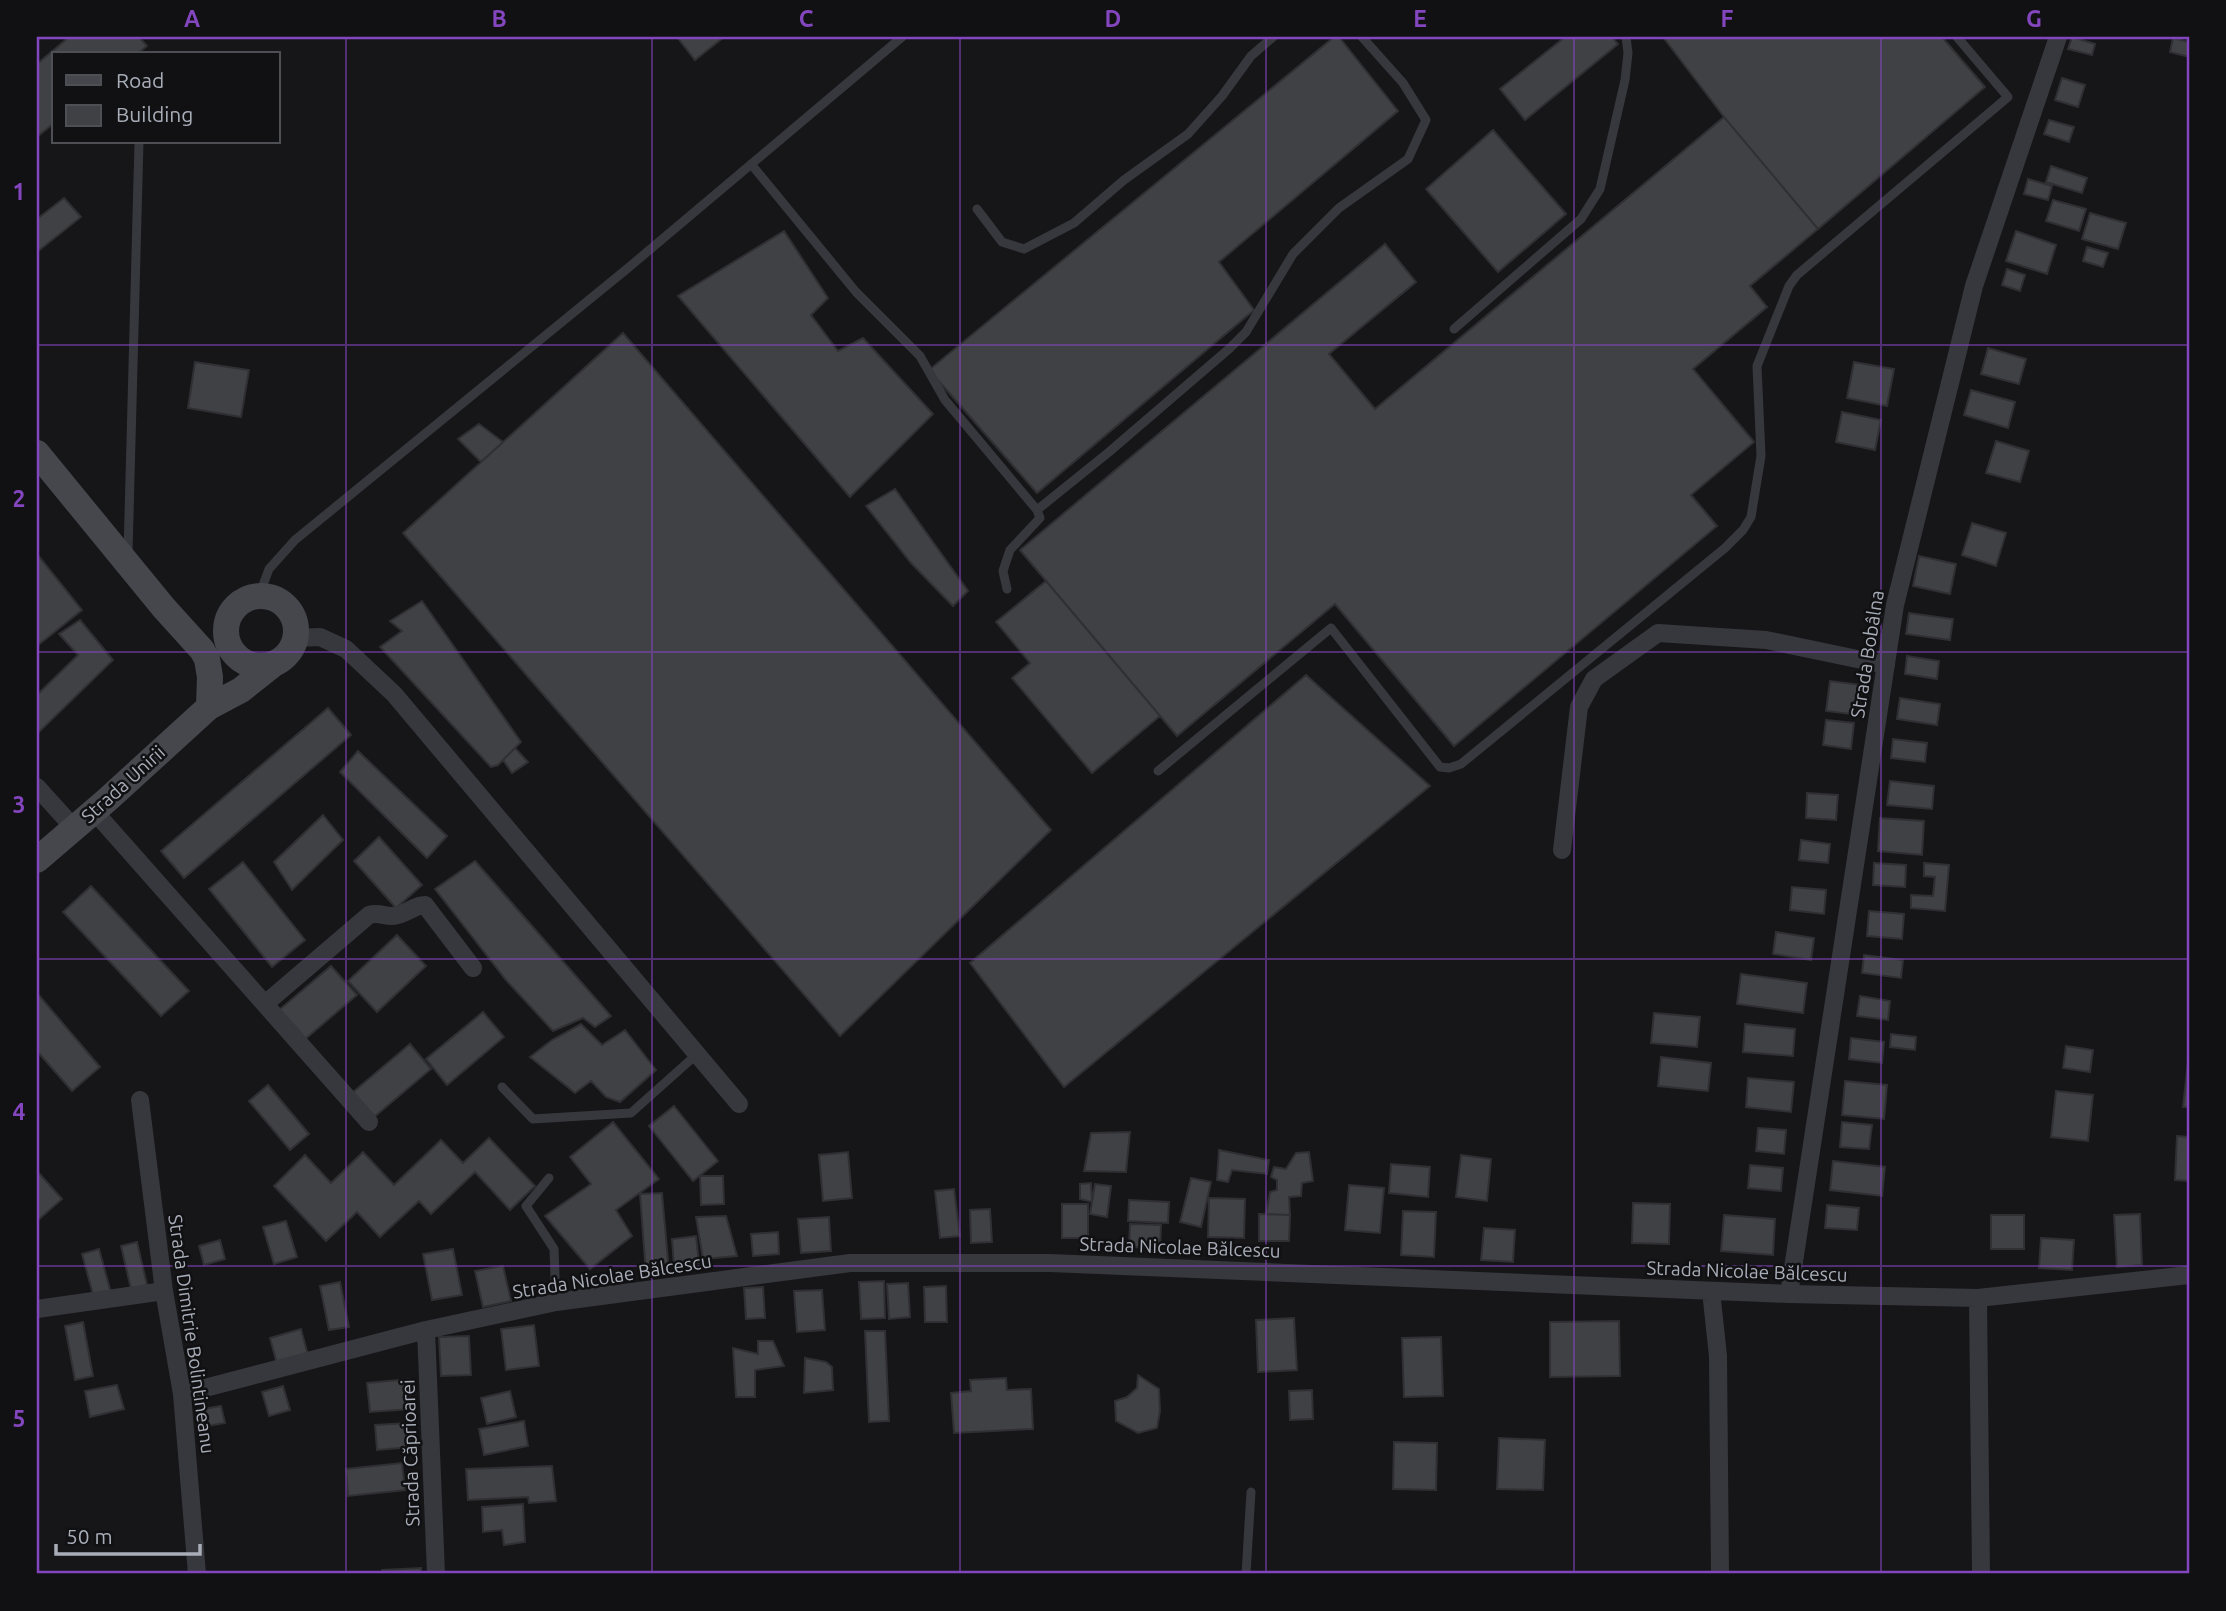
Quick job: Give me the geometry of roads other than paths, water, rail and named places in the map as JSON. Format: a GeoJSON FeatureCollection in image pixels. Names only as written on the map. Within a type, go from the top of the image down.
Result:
{"type":"FeatureCollection","features":[{"type":"Feature","properties":{"kind":"main road"},"geometry":{"type":"LineString","coordinates":[[37,456],[194,639],[206,659],[210,677],[209,708]]}},
{"type":"Feature","properties":{"kind":"main road"},"geometry":{"type":"LineString","coordinates":[[174,618],[212,620],[228,634],[243,661],[265,666],[275,663],[291,648],[295,628],[287,608],[269,597],[258,596],[241,603],[228,634],[212,642],[194,639]]}},
{"type":"Feature","properties":{"kind":"main road","name":"Strada Unirii"},"geometry":{"type":"LineString","coordinates":[[209,708],[225,672],[228,634]]}},
{"type":"Feature","properties":{"kind":"main road","name":"Strada Unirii"},"geometry":{"type":"LineString","coordinates":[[37,860],[209,708],[241,690],[275,663]]}},
{"type":"Feature","properties":{"kind":"street","name":"Strada Bobâlna"},"geometry":{"type":"LineString","coordinates":[[1788,1294],[1895,605],[1975,286],[2058,37]]}},
{"type":"Feature","properties":{"kind":"street"},"geometry":{"type":"LineString","coordinates":[[1562,850],[1579,706],[1594,679],[1658,633],[1766,640],[1886,666]]}},
{"type":"Feature","properties":{"kind":"street"},"geometry":{"type":"LineString","coordinates":[[295,638],[320,638],[346,649],[394,694],[738,1104]]}},
{"type":"Feature","properties":{"kind":"street"},"geometry":{"type":"LineString","coordinates":[[37,787],[84,819],[266,1003],[369,1122]]}},
{"type":"Feature","properties":{"kind":"street"},"geometry":{"type":"LineString","coordinates":[[266,1003],[369,915],[377,913],[392,916],[419,905],[425,905],[473,968]]}},
{"type":"Feature","properties":{"kind":"street","name":"Strada Dimitrie Bolintineanu"},"geometry":{"type":"LineString","coordinates":[[140,1100],[164,1291],[181,1394],[197,1574]]}},
{"type":"Feature","properties":{"kind":"street","name":"Strada Nicolae Bălcescu"},"geometry":{"type":"LineString","coordinates":[[181,1394],[426,1330],[556,1302],[850,1264],[1050,1262],[1788,1294],[1978,1298],[2189,1275]]}},
{"type":"Feature","properties":{"kind":"street"},"geometry":{"type":"LineString","coordinates":[[37,1310],[164,1291]]}},
{"type":"Feature","properties":{"kind":"street"},"geometry":{"type":"LineString","coordinates":[[1711,1291],[1718,1356],[1720,1574]]}},
{"type":"Feature","properties":{"kind":"street"},"geometry":{"type":"LineString","coordinates":[[1978,1298],[1981,1574]]}},
{"type":"Feature","properties":{"kind":"street","name":"Strada Căprioarei"},"geometry":{"type":"LineString","coordinates":[[426,1330],[436,1574]]}},
{"type":"Feature","properties":{"kind":"lane"},"geometry":{"type":"LineString","coordinates":[[258,596],[270,569],[295,540],[902,37]]}},
{"type":"Feature","properties":{"kind":"lane"},"geometry":{"type":"LineString","coordinates":[[977,209],[1002,242],[1024,249],[1073,223],[1124,180],[1188,134],[1222,96],[1251,56],[1273,37]]}},
{"type":"Feature","properties":{"kind":"lane"},"geometry":{"type":"LineString","coordinates":[[1037,509],[1109,452],[1230,348],[1246,332],[1293,254],[1339,208],[1408,159],[1426,120],[1403,83],[1362,37]]}},
{"type":"Feature","properties":{"kind":"lane"},"geometry":{"type":"LineString","coordinates":[[1454,329],[1581,219],[1600,189],[1625,80],[1628,53],[1626,37]]}},
{"type":"Feature","properties":{"kind":"lane"},"geometry":{"type":"LineString","coordinates":[[1158,771],[1331,628],[1440,767],[1449,768],[1461,764],[1725,548],[1743,530],[1751,517],[1761,456],[1757,366],[1789,286],[1797,275],[2008,97],[1957,37]]}},
{"type":"Feature","properties":{"kind":"lane"},"geometry":{"type":"LineString","coordinates":[[127,564],[139,144]]}},
{"type":"Feature","properties":{"kind":"lane"},"geometry":{"type":"LineString","coordinates":[[751,164],[856,292],[920,356],[944,400],[1037,509],[1040,518],[1010,550],[1003,571],[1007,589]]}},
{"type":"Feature","properties":{"kind":"lane"},"geometry":{"type":"LineString","coordinates":[[502,1087],[533,1119],[631,1113],[696,1055]]}},
{"type":"Feature","properties":{"kind":"lane"},"geometry":{"type":"LineString","coordinates":[[550,1178],[526,1206],[554,1249],[556,1302]]}},
{"type":"Feature","properties":{"kind":"lane"},"geometry":{"type":"LineString","coordinates":[[1246,1574],[1251,1492]]}}]}
